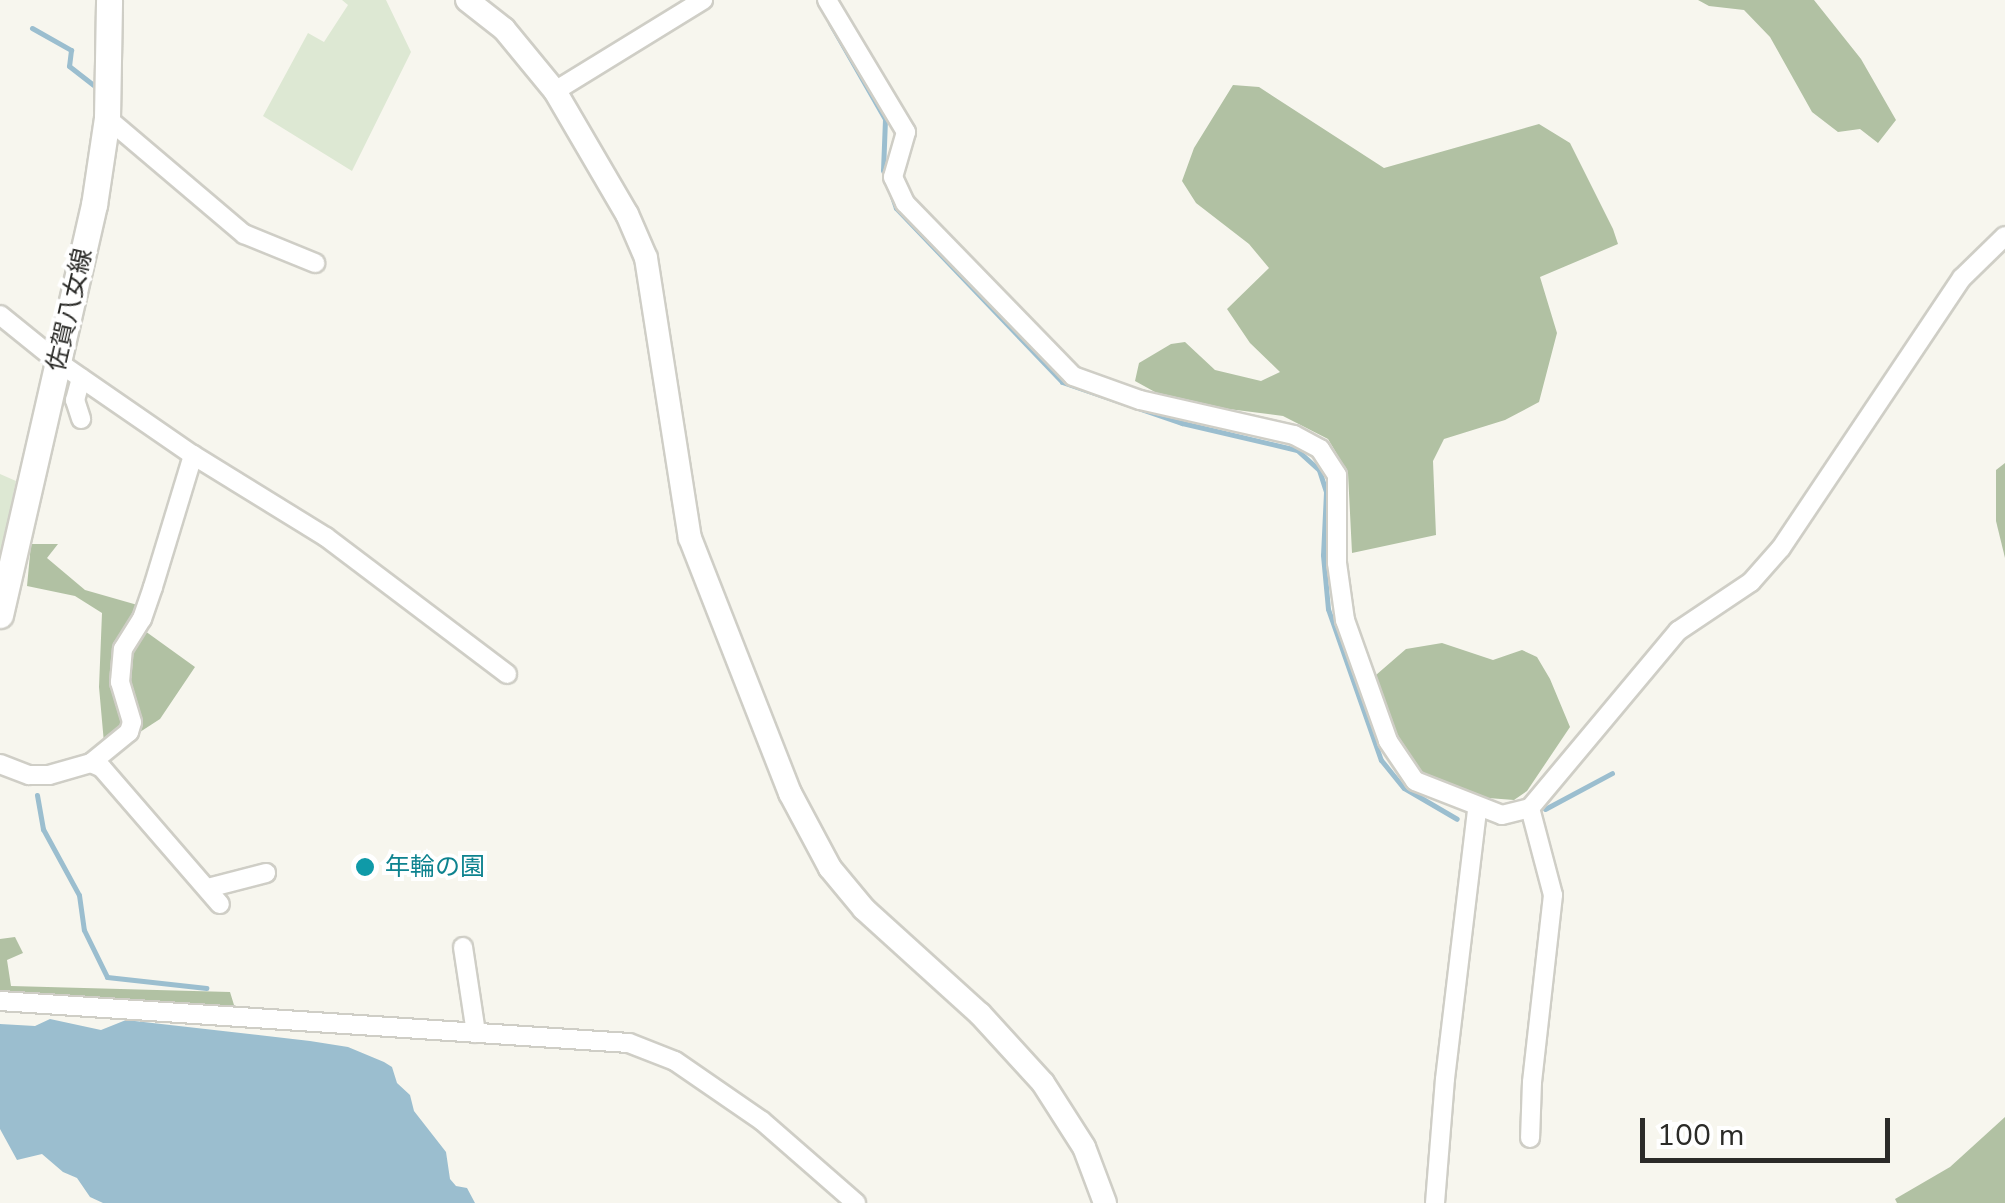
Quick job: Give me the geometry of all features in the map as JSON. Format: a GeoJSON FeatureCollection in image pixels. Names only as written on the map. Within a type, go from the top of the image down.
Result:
{"type":"FeatureCollection","features":[{"type":"Feature","properties":{"kind":"main road","name":"佐賀八女線"},"geometry":{"type":"LineString","coordinates":[[0,615],[94,205],[107,118],[108,0]]}},
{"type":"Feature","properties":{"kind":"street"},"geometry":{"type":"LineString","coordinates":[[466,0],[504,29],[554,91],[627,214],[646,258],[690,538],[790,793],[830,868],[864,909],[980,1014],[1044,1083],[1084,1147],[1104,1203]]}},
{"type":"Feature","properties":{"kind":"street"},"geometry":{"type":"LineString","coordinates":[[554,91],[702,0]]}},
{"type":"Feature","properties":{"kind":"street"},"geometry":{"type":"LineString","coordinates":[[827,0],[906,132],[893,176],[904,203],[1073,376],[1140,400],[1294,435],[1320,449],[1336,475],[1337,564],[1345,620],[1388,740],[1415,781],[1502,816],[1530,808],[1678,631],[1751,582],[1781,548],[1962,278],[2005,236]]}},
{"type":"Feature","properties":{"kind":"street"},"geometry":{"type":"LineString","coordinates":[[107,118],[244,234],[314,263]]}},
{"type":"Feature","properties":{"kind":"street"},"geometry":{"type":"LineString","coordinates":[[0,315],[80,378],[193,455],[326,537],[507,674]]}},
{"type":"Feature","properties":{"kind":"street"},"geometry":{"type":"LineString","coordinates":[[80,378],[75,400],[81,419]]}},
{"type":"Feature","properties":{"kind":"street"},"geometry":{"type":"LineString","coordinates":[[0,764],[29,775],[49,775],[90,763],[129,732],[132,722],[120,682],[122,648],[148,603],[193,455]]}},
{"type":"Feature","properties":{"kind":"street"},"geometry":{"type":"LineString","coordinates":[[90,763],[102,768],[215,893],[238,910]]}},
{"type":"Feature","properties":{"kind":"street"},"geometry":{"type":"LineString","coordinates":[[1530,808],[1554,895],[1532,1082],[1530,1138]]}},
{"type":"Feature","properties":{"kind":"street"},"geometry":{"type":"LineString","coordinates":[[1435,1203],[1445,1079],[1477,809]]}},
{"type":"Feature","properties":{"kind":"street"},"geometry":{"type":"LineString","coordinates":[[215,893],[266,872]]}},
{"type":"Feature","properties":{"kind":"street"},"geometry":{"type":"LineString","coordinates":[[463,947],[476,1033]]}},
{"type":"Feature","properties":{"kind":"street"},"geometry":{"type":"LineString","coordinates":[[0,1001],[629,1043],[674,1061],[762,1121],[856,1203]]}},
{"type":"Feature","properties":{"kind":"green space"},"geometry":{"type":"Polygon","coordinates":[[[342,0],[386,0],[411,52],[352,171],[263,116],[308,33],[324,42],[348,5],[342,0]]]}},
{"type":"Feature","properties":{"kind":"green space"},"geometry":{"type":"Polygon","coordinates":[[[1698,0],[1814,0],[1861,59],[1896,120],[1878,143],[1860,129],[1838,132],[1812,112],[1770,37],[1744,10],[1709,6],[1698,0]]]}},
{"type":"Feature","properties":{"kind":"green space"},"geometry":{"type":"Polygon","coordinates":[[[1233,85],[1259,87],[1384,168],[1539,124],[1570,143],[1613,229],[1618,244],[1540,277],[1557,333],[1539,402],[1505,420],[1444,439],[1433,461],[1436,535],[1352,553],[1348,473],[1328,439],[1283,416],[1173,402],[1135,381],[1139,363],[1171,344],[1185,342],[1215,370],[1261,381],[1280,372],[1250,343],[1227,309],[1269,268],[1249,244],[1196,203],[1182,181],[1194,148],[1233,85]]]}},
{"type":"Feature","properties":{"kind":"green space"},"geometry":{"type":"Polygon","coordinates":[[[2005,463],[2005,558],[1996,521],[1996,470],[2005,463]]]}},
{"type":"Feature","properties":{"kind":"green space"},"geometry":{"type":"Polygon","coordinates":[[[0,474],[16,481],[0,558],[0,474]]]}},
{"type":"Feature","properties":{"kind":"green space"},"geometry":{"type":"Polygon","coordinates":[[[31,544],[58,544],[47,558],[85,590],[141,606],[145,631],[195,667],[160,719],[123,743],[104,743],[99,687],[102,613],[75,596],[27,586],[31,544]]]}},
{"type":"Feature","properties":{"kind":"green space"},"geometry":{"type":"Polygon","coordinates":[[[1442,643],[1493,660],[1522,650],[1537,657],[1550,679],[1570,727],[1527,791],[1514,800],[1462,796],[1419,772],[1394,729],[1376,675],[1406,649],[1442,643]]]}},
{"type":"Feature","properties":{"kind":"green space"},"geometry":{"type":"Polygon","coordinates":[[[15,937],[23,953],[7,960],[11,986],[230,992],[234,1005],[245,1010],[0,995],[0,939],[15,937]]]}},
{"type":"Feature","properties":{"kind":"green space"},"geometry":{"type":"Polygon","coordinates":[[[2005,1117],[2005,1203],[1897,1203],[1895,1199],[1950,1167],[2005,1117]]]}},
{"type":"Feature","properties":{"kind":"water"},"geometry":{"type":"Polygon","coordinates":[[[50,1019],[101,1030],[126,1020],[310,1041],[348,1047],[384,1062],[392,1067],[397,1083],[410,1095],[414,1111],[446,1152],[450,1179],[456,1186],[467,1188],[475,1203],[103,1203],[90,1197],[77,1178],[42,1154],[17,1160],[0,1129],[0,1024],[35,1026],[50,1019]]]}},
{"type":"Feature","properties":{"kind":"waterway"},"geometry":{"type":"LineString","coordinates":[[830,23],[885,119],[883,170],[896,208],[1062,382],[1182,423],[1297,450],[1319,470],[1326,492],[1323,555],[1328,609],[1381,760],[1404,788],[1457,819]]}},
{"type":"Feature","properties":{"kind":"waterway"},"geometry":{"type":"LineString","coordinates":[[32,28],[71,50],[69,66],[93,85]]}},
{"type":"Feature","properties":{"kind":"waterway"},"geometry":{"type":"LineString","coordinates":[[1545,809],[1612,773]]}},
{"type":"Feature","properties":{"kind":"waterway"},"geometry":{"type":"LineString","coordinates":[[37,795],[43,829],[79,895],[84,930],[107,977],[206,988]]}},
{"type":"Feature","properties":{"kind":"place","name":"年輪の園"},"geometry":{"type":"Point","coordinates":[365,867]}}]}
